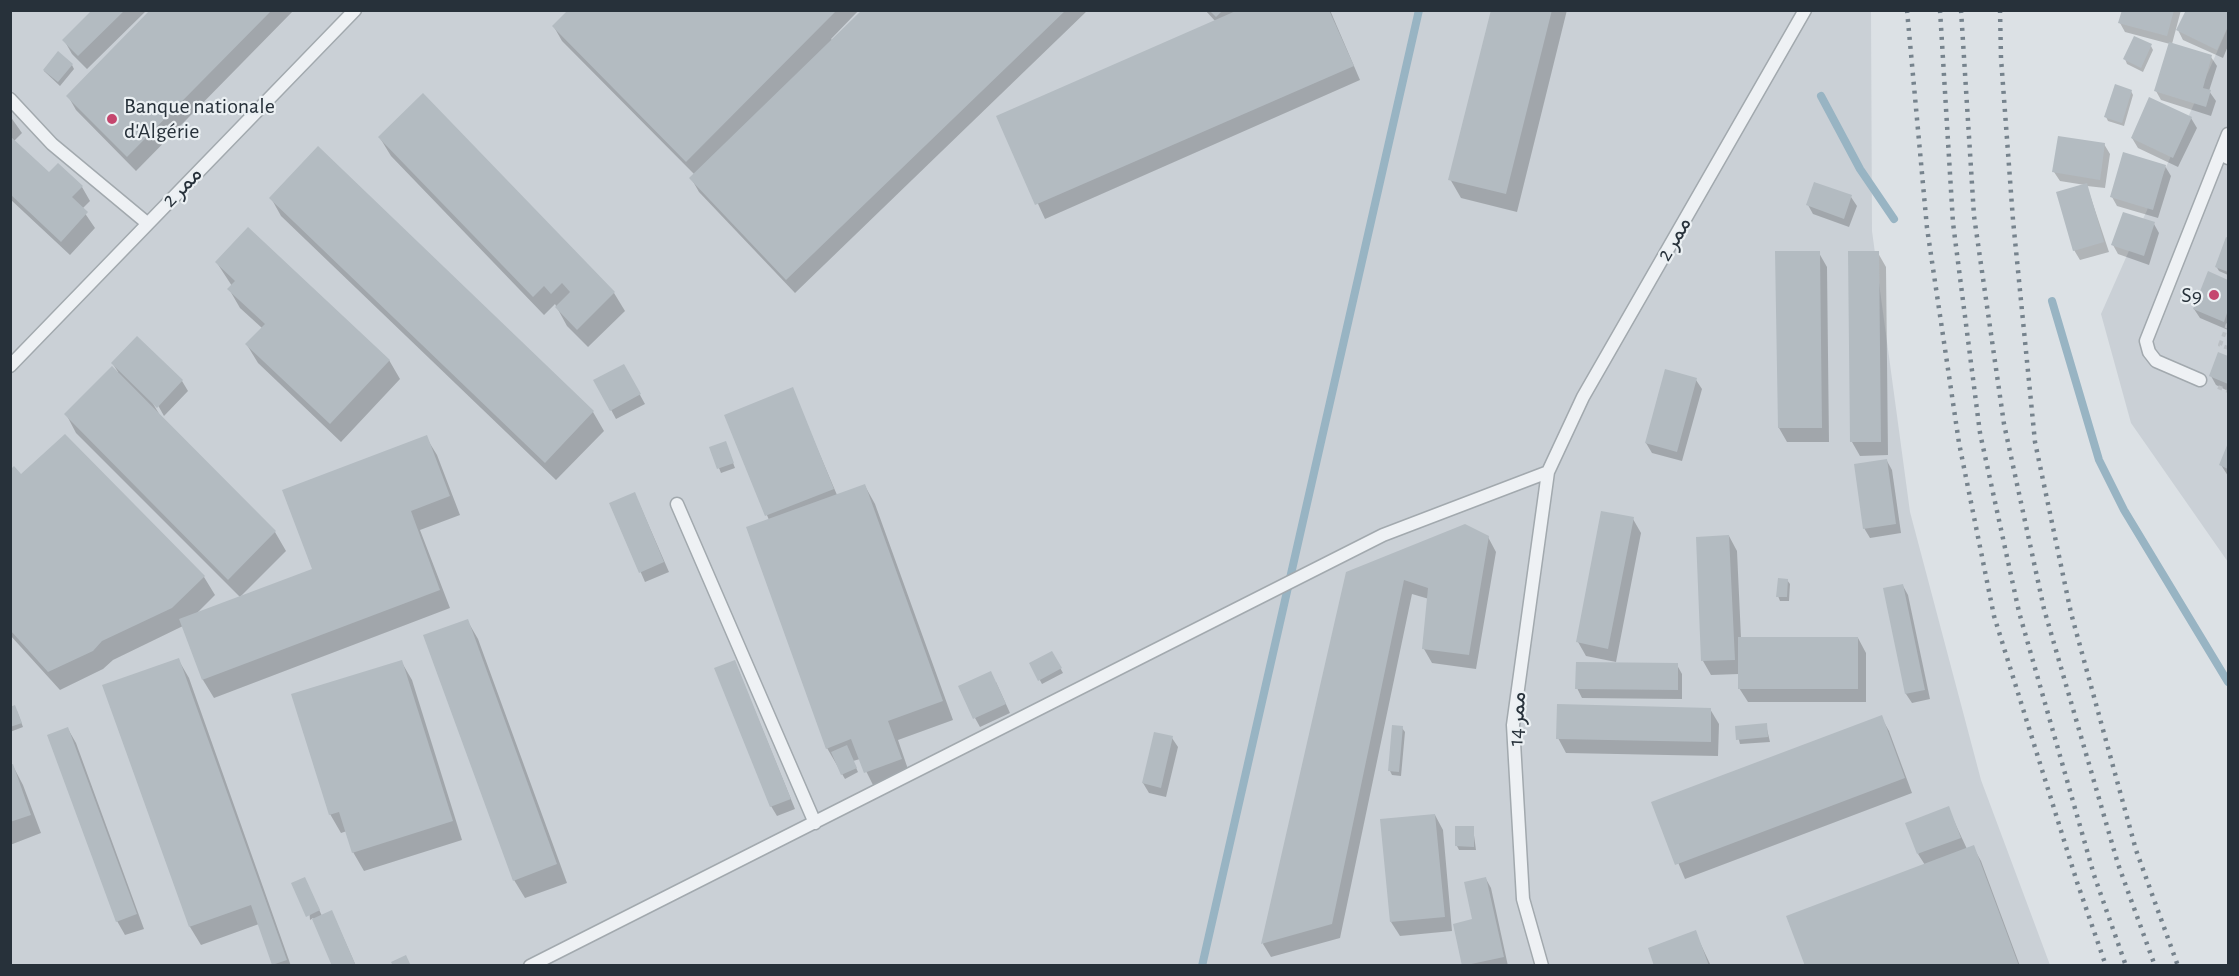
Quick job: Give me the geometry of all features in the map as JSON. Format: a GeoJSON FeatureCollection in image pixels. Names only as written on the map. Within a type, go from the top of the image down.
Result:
{"type":"FeatureCollection","features":[{"type":"Feature","properties":{"kind":"lane","name":"ممر 2"},"geometry":{"type":"LineString","coordinates":[[10,366],[356,10]]}},
{"type":"Feature","properties":{"kind":"lane","name":"ممر 2"},"geometry":{"type":"LineString","coordinates":[[1548,472],[1583,397],[1806,10]]}},
{"type":"Feature","properties":{"kind":"lane"},"geometry":{"type":"LineString","coordinates":[[10,99],[52,144],[147,223]]}},
{"type":"Feature","properties":{"kind":"lane"},"geometry":{"type":"LineString","coordinates":[[2200,380],[2156,361],[2149,352],[2146,341],[2224,156],[2229,134]]}},
{"type":"Feature","properties":{"kind":"lane"},"geometry":{"type":"LineString","coordinates":[[530,966],[554,960],[815,823],[1383,535],[1548,472]]}},
{"type":"Feature","properties":{"kind":"lane","name":"ممر 14"},"geometry":{"type":"LineString","coordinates":[[1542,966],[1523,899],[1513,725],[1548,472]]}},
{"type":"Feature","properties":{"kind":"lane"},"geometry":{"type":"LineString","coordinates":[[677,504],[815,823]]}},
{"type":"Feature","properties":{"kind":"path"},"geometry":{"type":"LineString","coordinates":[[2229,324],[2220,345],[2229,348]]}},
{"type":"Feature","properties":{"kind":"path"},"geometry":{"type":"LineString","coordinates":[[2218,387],[2229,391]]}},
{"type":"Feature","properties":{"kind":"shaded area"},"geometry":{"type":"Polygon","coordinates":[[[10,11],[1871,11],[1872,231],[1910,512],[1981,780],[2050,965],[11,965],[10,11]]]}},
{"type":"Feature","properties":{"kind":"shaded area"},"geometry":{"type":"Polygon","coordinates":[[[2228,27],[2228,562],[2131,423],[2101,314],[2228,27]]]}},
{"type":"Feature","properties":{"kind":"building"},"geometry":{"type":"Polygon","coordinates":[[[92,10],[125,10],[78,56],[62,40],[92,10]]]}},
{"type":"Feature","properties":{"kind":"building"},"geometry":{"type":"Polygon","coordinates":[[[150,10],[272,10],[127,157],[66,96],[150,10]]]}},
{"type":"Feature","properties":{"kind":"building"},"geometry":{"type":"Polygon","coordinates":[[[568,10],[837,10],[686,162],[552,26],[568,10]]]}},
{"type":"Feature","properties":{"kind":"building"},"geometry":{"type":"Polygon","coordinates":[[[862,10],[1066,10],[786,280],[689,178],[862,10]]]}},
{"type":"Feature","properties":{"kind":"building"},"geometry":{"type":"Polygon","coordinates":[[[1209,10],[1223,10],[1216,17],[1209,10]]]}},
{"type":"Feature","properties":{"kind":"building"},"geometry":{"type":"Polygon","coordinates":[[[1238,10],[1329,10],[1354,66],[1035,205],[996,116],[1238,10]]]}},
{"type":"Feature","properties":{"kind":"building"},"geometry":{"type":"Polygon","coordinates":[[[1491,10],[1552,10],[1506,194],[1448,180],[1491,10]]]}},
{"type":"Feature","properties":{"kind":"building"},"geometry":{"type":"Polygon","coordinates":[[[2122,10],[2174,10],[2167,36],[2118,23],[2122,10]]]}},
{"type":"Feature","properties":{"kind":"building"},"geometry":{"type":"Polygon","coordinates":[[[2186,10],[2228,10],[2228,26],[2217,50],[2176,30],[2186,10]]]}},
{"type":"Feature","properties":{"kind":"building"},"geometry":{"type":"Polygon","coordinates":[[[2134,36],[2152,44],[2141,68],[2123,59],[2134,36]]]}},
{"type":"Feature","properties":{"kind":"building"},"geometry":{"type":"Polygon","coordinates":[[[2169,42],[2212,55],[2203,88],[2211,90],[2206,107],[2154,91],[2169,42]]]}},
{"type":"Feature","properties":{"kind":"building"},"geometry":{"type":"Polygon","coordinates":[[[58,51],[73,64],[58,82],[43,70],[58,51]]]}},
{"type":"Feature","properties":{"kind":"building"},"geometry":{"type":"Polygon","coordinates":[[[2115,84],[2132,90],[2122,123],[2104,117],[2115,84]]]}},
{"type":"Feature","properties":{"kind":"building"},"geometry":{"type":"Polygon","coordinates":[[[423,93],[615,292],[577,330],[555,307],[570,292],[562,283],[551,294],[544,286],[533,297],[378,137],[423,93]]]}},
{"type":"Feature","properties":{"kind":"building"},"geometry":{"type":"Polygon","coordinates":[[[2149,97],[2192,117],[2173,158],[2131,138],[2149,97]]]}},
{"type":"Feature","properties":{"kind":"building"},"geometry":{"type":"Polygon","coordinates":[[[10,136],[49,172],[58,163],[83,186],[72,197],[88,212],[61,242],[10,194],[10,136]]]}},
{"type":"Feature","properties":{"kind":"building"},"geometry":{"type":"Polygon","coordinates":[[[2058,136],[2105,143],[2100,180],[2052,172],[2058,136]]]}},
{"type":"Feature","properties":{"kind":"building"},"geometry":{"type":"Polygon","coordinates":[[[318,146],[594,411],[545,463],[269,198],[318,146]]]}},
{"type":"Feature","properties":{"kind":"building"},"geometry":{"type":"Polygon","coordinates":[[[2123,152],[2166,165],[2153,210],[2110,197],[2123,152]]]}},
{"type":"Feature","properties":{"kind":"building"},"geometry":{"type":"Polygon","coordinates":[[[1814,182],[1852,195],[1844,219],[1806,205],[1814,182]]]}},
{"type":"Feature","properties":{"kind":"building"},"geometry":{"type":"Polygon","coordinates":[[[2087,183],[2104,242],[2073,251],[2056,192],[2087,183]]]}},
{"type":"Feature","properties":{"kind":"building"},"geometry":{"type":"Polygon","coordinates":[[[2123,212],[2155,222],[2144,256],[2111,245],[2123,212]]]}},
{"type":"Feature","properties":{"kind":"building"},"geometry":{"type":"Polygon","coordinates":[[[248,227],[390,360],[330,424],[245,344],[265,324],[227,289],[235,281],[215,262],[248,227]]]}},
{"type":"Feature","properties":{"kind":"building"},"geometry":{"type":"Polygon","coordinates":[[[2226,237],[2228,238],[2228,272],[2215,267],[2226,237]]]}},
{"type":"Feature","properties":{"kind":"building"},"geometry":{"type":"Polygon","coordinates":[[[1775,251],[1820,251],[1822,428],[1778,428],[1775,251]]]}},
{"type":"Feature","properties":{"kind":"building"},"geometry":{"type":"Polygon","coordinates":[[[1848,251],[1879,251],[1881,442],[1850,442],[1848,251]]]}},
{"type":"Feature","properties":{"kind":"building","name":"S9"},"geometry":{"type":"Polygon","coordinates":[[[2208,271],[2228,280],[2228,310],[2224,322],[2193,309],[2208,271]]]}},
{"type":"Feature","properties":{"kind":"building"},"geometry":{"type":"Polygon","coordinates":[[[137,336],[183,380],[157,408],[111,363],[137,336]]]}},
{"type":"Feature","properties":{"kind":"building"},"geometry":{"type":"Polygon","coordinates":[[[2218,352],[2228,356],[2228,384],[2209,376],[2218,352]]]}},
{"type":"Feature","properties":{"kind":"building"},"geometry":{"type":"Polygon","coordinates":[[[624,364],[641,394],[610,411],[593,380],[624,364]]]}},
{"type":"Feature","properties":{"kind":"building"},"geometry":{"type":"Polygon","coordinates":[[[112,366],[276,531],[228,580],[64,414],[112,366]]]}},
{"type":"Feature","properties":{"kind":"building"},"geometry":{"type":"Polygon","coordinates":[[[1665,369],[1697,378],[1677,452],[1645,443],[1665,369]]]}},
{"type":"Feature","properties":{"kind":"building"},"geometry":{"type":"Polygon","coordinates":[[[793,387],[834,489],[765,516],[724,415],[793,387]]]}},
{"type":"Feature","properties":{"kind":"building"},"geometry":{"type":"Polygon","coordinates":[[[65,434],[205,576],[172,608],[102,641],[93,651],[48,672],[10,630],[10,470],[14,466],[21,474],[65,434]]]}},
{"type":"Feature","properties":{"kind":"building"},"geometry":{"type":"Polygon","coordinates":[[[427,435],[450,496],[411,511],[440,590],[202,680],[179,619],[312,569],[282,490],[427,435]]]}},
{"type":"Feature","properties":{"kind":"building"},"geometry":{"type":"Polygon","coordinates":[[[726,441],[734,463],[717,469],[709,447],[726,441]]]}},
{"type":"Feature","properties":{"kind":"building"},"geometry":{"type":"Polygon","coordinates":[[[2228,443],[2228,469],[2219,465],[2228,443]]]}},
{"type":"Feature","properties":{"kind":"building"},"geometry":{"type":"Polygon","coordinates":[[[1887,459],[1896,524],[1863,529],[1854,464],[1887,459]]]}},
{"type":"Feature","properties":{"kind":"building"},"geometry":{"type":"Polygon","coordinates":[[[865,484],[943,701],[888,721],[902,759],[864,773],[851,739],[826,749],[746,527],[865,484]]]}},
{"type":"Feature","properties":{"kind":"building"},"geometry":{"type":"Polygon","coordinates":[[[635,492],[664,562],[639,573],[609,503],[635,492]]]}},
{"type":"Feature","properties":{"kind":"building"},"geometry":{"type":"Polygon","coordinates":[[[1601,511],[1634,517],[1608,649],[1576,642],[1601,511]]]}},
{"type":"Feature","properties":{"kind":"building"},"geometry":{"type":"Polygon","coordinates":[[[1465,524],[1489,536],[1469,655],[1422,649],[1428,588],[1404,580],[1332,924],[1261,944],[1346,572],[1465,524]]]}},
{"type":"Feature","properties":{"kind":"building"},"geometry":{"type":"Polygon","coordinates":[[[1729,535],[1735,660],[1701,661],[1696,537],[1729,535]]]}},
{"type":"Feature","properties":{"kind":"building"},"geometry":{"type":"Polygon","coordinates":[[[1778,578],[1788,579],[1787,597],[1776,597],[1778,578]]]}},
{"type":"Feature","properties":{"kind":"building"},"geometry":{"type":"Polygon","coordinates":[[[1903,584],[1925,690],[1905,694],[1883,588],[1903,584]]]}},
{"type":"Feature","properties":{"kind":"building"},"geometry":{"type":"Polygon","coordinates":[[[468,619],[557,864],[513,881],[423,635],[468,619]]]}},
{"type":"Feature","properties":{"kind":"building"},"geometry":{"type":"Polygon","coordinates":[[[1738,637],[1858,637],[1858,689],[1738,689],[1738,637]]]}},
{"type":"Feature","properties":{"kind":"building"},"geometry":{"type":"Polygon","coordinates":[[[1052,651],[1062,668],[1038,681],[1029,663],[1052,651]]]}},
{"type":"Feature","properties":{"kind":"building"},"geometry":{"type":"Polygon","coordinates":[[[179,658],[287,960],[272,965],[251,905],[189,927],[102,685],[179,658]]]}},
{"type":"Feature","properties":{"kind":"building"},"geometry":{"type":"Polygon","coordinates":[[[402,660],[453,821],[352,853],[339,812],[329,815],[291,694],[402,660]]]}},
{"type":"Feature","properties":{"kind":"building"},"geometry":{"type":"Polygon","coordinates":[[[735,660],[791,799],[770,807],[714,668],[735,660]]]}},
{"type":"Feature","properties":{"kind":"building"},"geometry":{"type":"Polygon","coordinates":[[[1576,662],[1678,663],[1678,690],[1575,689],[1576,662]]]}},
{"type":"Feature","properties":{"kind":"building"},"geometry":{"type":"Polygon","coordinates":[[[991,671],[1006,704],[973,719],[958,686],[991,671]]]}},
{"type":"Feature","properties":{"kind":"building"},"geometry":{"type":"Polygon","coordinates":[[[1557,704],[1711,708],[1711,742],[1556,739],[1557,704]]]}},
{"type":"Feature","properties":{"kind":"building"},"geometry":{"type":"Polygon","coordinates":[[[15,705],[22,723],[10,727],[10,707],[15,705]]]}},
{"type":"Feature","properties":{"kind":"building"},"geometry":{"type":"Polygon","coordinates":[[[1882,715],[1905,778],[1675,865],[1651,802],[1882,715]]]}},
{"type":"Feature","properties":{"kind":"building"},"geometry":{"type":"Polygon","coordinates":[[[1767,723],[1768,737],[1736,740],[1735,726],[1767,723]]]}},
{"type":"Feature","properties":{"kind":"building"},"geometry":{"type":"Polygon","coordinates":[[[1392,725],[1403,726],[1399,772],[1388,771],[1392,725]]]}},
{"type":"Feature","properties":{"kind":"building"},"geometry":{"type":"Polygon","coordinates":[[[68,727],[137,914],[116,922],[47,735],[68,727]]]}},
{"type":"Feature","properties":{"kind":"building"},"geometry":{"type":"Polygon","coordinates":[[[1154,732],[1173,736],[1161,788],[1142,783],[1154,732]]]}},
{"type":"Feature","properties":{"kind":"building"},"geometry":{"type":"Polygon","coordinates":[[[847,745],[857,768],[841,775],[831,752],[847,745]]]}},
{"type":"Feature","properties":{"kind":"building"},"geometry":{"type":"Polygon","coordinates":[[[13,764],[31,815],[10,822],[10,765],[13,764]]]}},
{"type":"Feature","properties":{"kind":"building"},"geometry":{"type":"Polygon","coordinates":[[[1949,806],[1961,838],[1917,854],[1905,823],[1949,806]]]}},
{"type":"Feature","properties":{"kind":"building"},"geometry":{"type":"Polygon","coordinates":[[[1435,814],[1445,917],[1390,922],[1380,819],[1435,814]]]}},
{"type":"Feature","properties":{"kind":"building"},"geometry":{"type":"Polygon","coordinates":[[[1455,826],[1474,826],[1474,847],[1455,846],[1455,826]]]}},
{"type":"Feature","properties":{"kind":"building"},"geometry":{"type":"Polygon","coordinates":[[[1974,845],[2019,966],[1805,966],[1786,916],[1974,845]]]}},
{"type":"Feature","properties":{"kind":"building"},"geometry":{"type":"Polygon","coordinates":[[[305,877],[320,910],[306,917],[291,883],[305,877]]]}},
{"type":"Feature","properties":{"kind":"building"},"geometry":{"type":"Polygon","coordinates":[[[1486,877],[1504,957],[1462,966],[1453,924],[1472,919],[1464,882],[1486,877]]]}},
{"type":"Feature","properties":{"kind":"building"},"geometry":{"type":"Polygon","coordinates":[[[332,910],[356,966],[332,966],[312,919],[332,910]]]}},
{"type":"Feature","properties":{"kind":"building"},"geometry":{"type":"Polygon","coordinates":[[[1696,930],[1709,966],[1654,966],[1648,948],[1696,930]]]}},
{"type":"Feature","properties":{"kind":"building"},"geometry":{"type":"Polygon","coordinates":[[[406,955],[411,966],[393,966],[391,962],[406,955]]]}},
{"type":"Feature","properties":{"kind":"waterway"},"geometry":{"type":"LineString","coordinates":[[1202,966],[1419,10]]}},
{"type":"Feature","properties":{"kind":"waterway"},"geometry":{"type":"LineString","coordinates":[[1821,96],[1860,169],[1894,219]]}},
{"type":"Feature","properties":{"kind":"waterway"},"geometry":{"type":"LineString","coordinates":[[2052,301],[2099,460],[2124,510],[2228,682]]}},
{"type":"Feature","properties":{"kind":"railway"},"geometry":{"type":"LineString","coordinates":[[1907,10],[1927,228],[1959,443],[1994,616],[2077,882],[2106,966]]}},
{"type":"Feature","properties":{"kind":"railway"},"geometry":{"type":"LineString","coordinates":[[1940,10],[1953,223],[1980,433],[2019,612],[2094,875],[2126,966]]}},
{"type":"Feature","properties":{"kind":"railway"},"geometry":{"type":"LineString","coordinates":[[1961,10],[1974,216],[2004,424],[2044,609],[2118,864],[2155,966]]}},
{"type":"Feature","properties":{"kind":"railway"},"geometry":{"type":"LineString","coordinates":[[2000,10],[2001,58],[2013,220],[2035,442],[2071,613],[2136,850],[2178,966]]}},
{"type":"Feature","properties":{"kind":"place","name":"Banque nationale d'Algérie"},"geometry":{"type":"Point","coordinates":[112,119]}},
{"type":"Feature","properties":{"kind":"place","name":"S9"},"geometry":{"type":"Point","coordinates":[2214,295]}}]}
